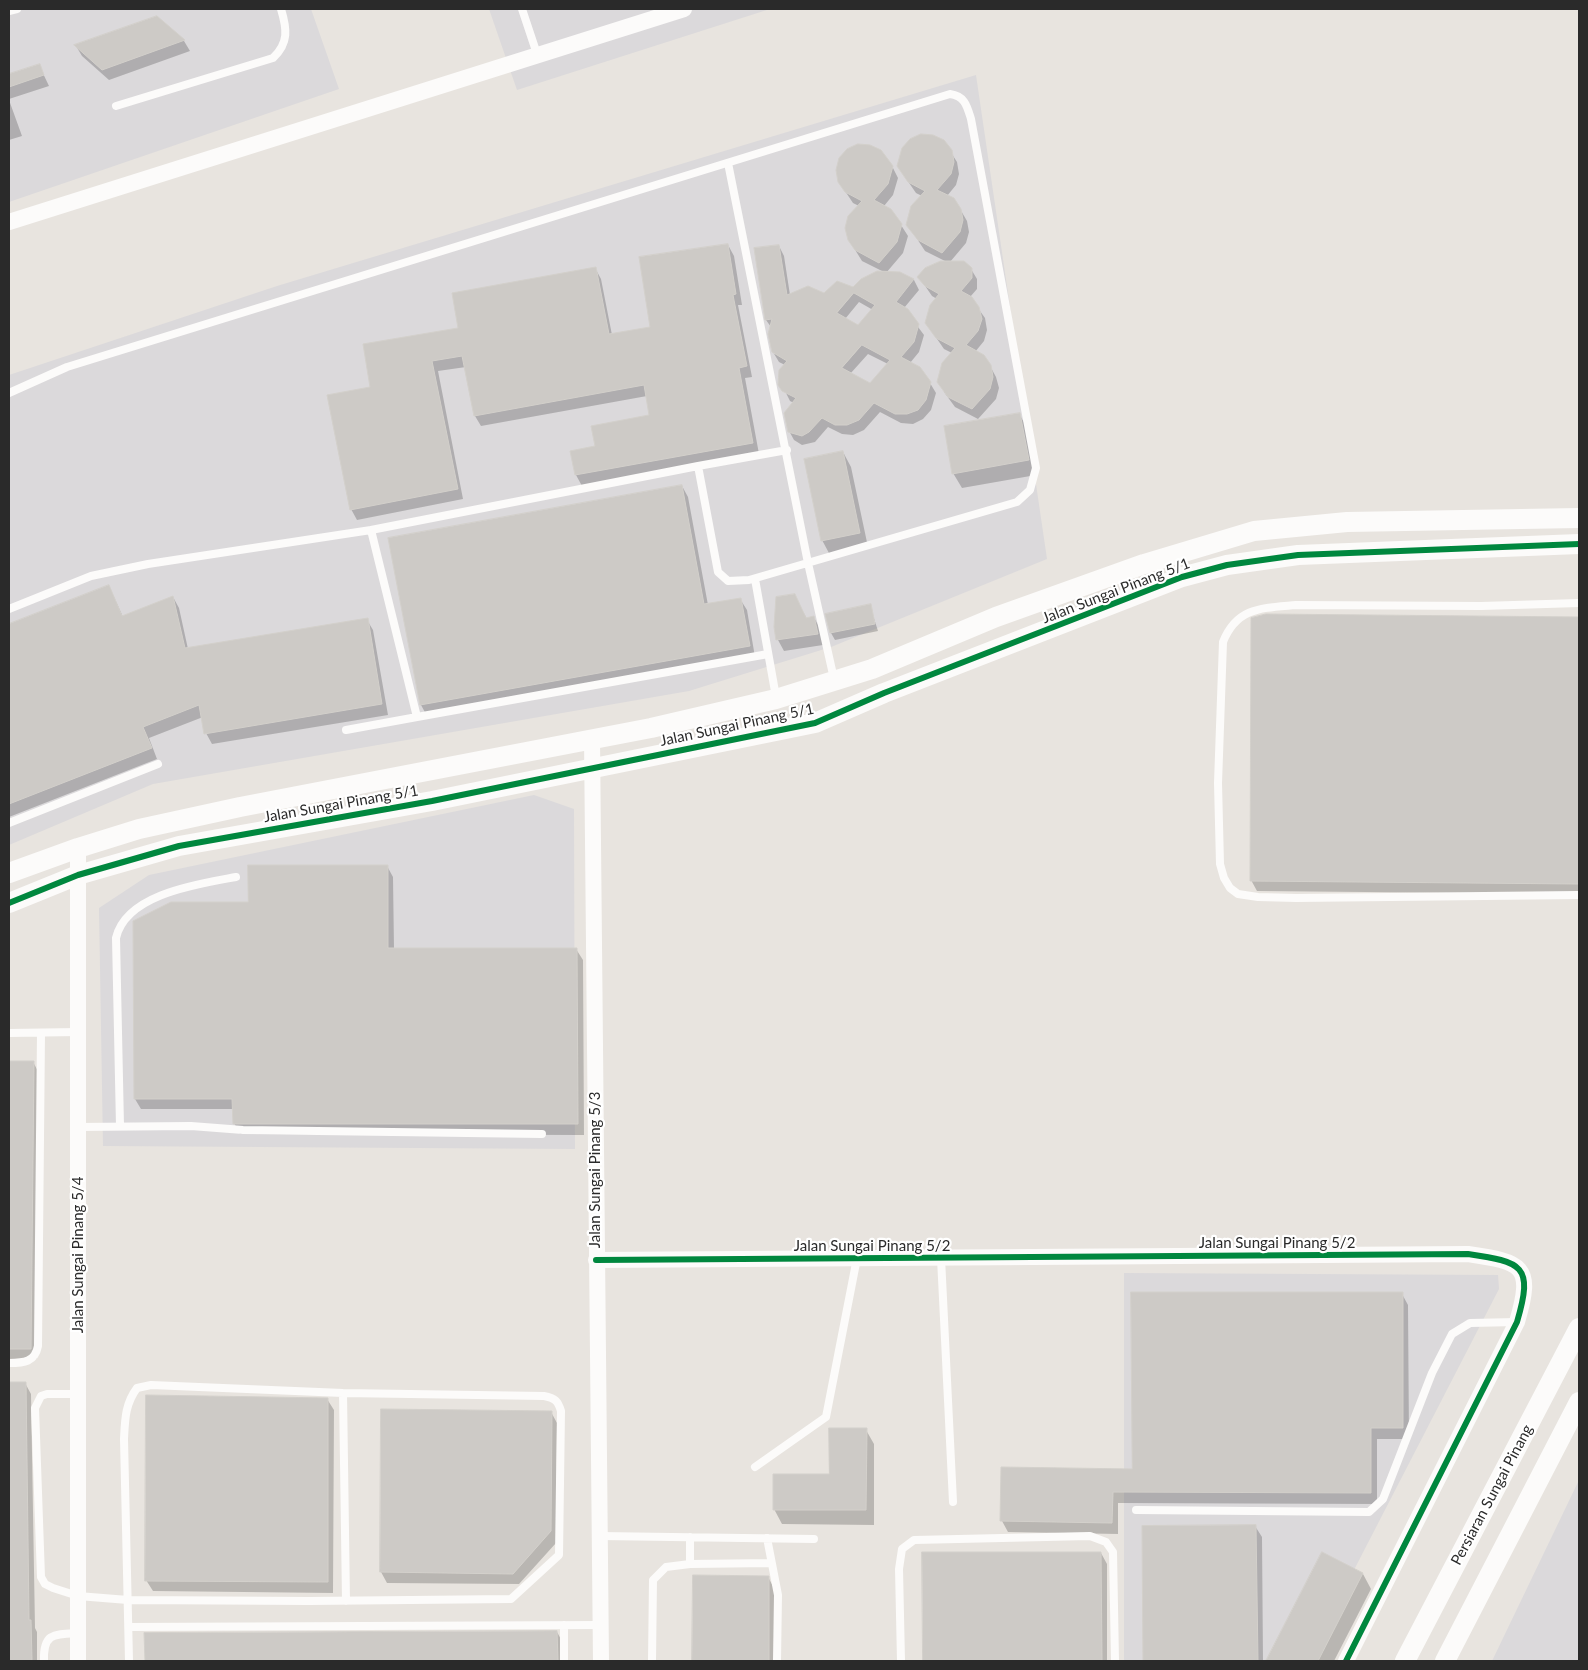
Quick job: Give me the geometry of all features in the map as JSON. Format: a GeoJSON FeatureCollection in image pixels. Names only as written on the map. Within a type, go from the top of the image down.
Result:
{"type":"FeatureCollection","features":[{"type":"Feature","properties":{"kind":"street"},"geometry":{"type":"LineString","coordinates":[[9,222],[684,9]]}},
{"type":"Feature","properties":{"kind":"street","name":"Jalan Sungai Pinang 5/1"},"geometry":{"type":"LineString","coordinates":[[9,873],[139,828],[592,739],[776,699],[872,669],[996,617],[1134,567],[1177,552],[1254,531],[1347,522],[1579,518]]}},
{"type":"Feature","properties":{"kind":"street","name":"Jalan Sungai Pinang 5/1"},"geometry":{"type":"LineString","coordinates":[[9,903],[78,875],[179,846],[432,801],[592,767],[815,724],[884,693],[1182,577],[1227,565],[1298,554],[1579,544]]}},
{"type":"Feature","properties":{"kind":"street","name":"Jalan Sungai Pinang 5/3"},"geometry":{"type":"LineString","coordinates":[[592,739],[601,1661]]}},
{"type":"Feature","properties":{"kind":"street","name":"Jalan Sungai Pinang 5/4"},"geometry":{"type":"LineString","coordinates":[[78,848],[78,1661]]}},
{"type":"Feature","properties":{"kind":"street","name":"Jalan Sungai Pinang 5/2"},"geometry":{"type":"LineString","coordinates":[[596,1260],[1468,1254],[1506,1259],[1520,1269],[1525,1280],[1525,1294],[1516,1322],[1346,1661]]}},
{"type":"Feature","properties":{"kind":"street","name":"Persiaran Sungai Pinang"},"geometry":{"type":"LineString","coordinates":[[1405,1661],[1579,1328]]}},
{"type":"Feature","properties":{"kind":"street"},"geometry":{"type":"LineString","coordinates":[[1445,1661],[1579,1402]]}},
{"type":"Feature","properties":{"kind":"lane"},"geometry":{"type":"LineString","coordinates":[[9,11],[17,9]]}},
{"type":"Feature","properties":{"kind":"lane"},"geometry":{"type":"LineString","coordinates":[[116,106],[273,58],[284,45],[287,34],[281,9]]}},
{"type":"Feature","properties":{"kind":"lane"},"geometry":{"type":"LineString","coordinates":[[522,9],[537,54]]}},
{"type":"Feature","properties":{"kind":"lane"},"geometry":{"type":"LineString","coordinates":[[9,394],[68,367],[950,94],[961,97],[967,104],[971,119],[1036,468],[1034,478],[1024,497],[1017,502],[755,579],[733,582],[724,579],[718,572],[698,466]]}},
{"type":"Feature","properties":{"kind":"lane"},"geometry":{"type":"LineString","coordinates":[[728,163],[787,450],[808,563],[835,681]]}},
{"type":"Feature","properties":{"kind":"lane"},"geometry":{"type":"LineString","coordinates":[[9,609],[91,576],[139,566],[371,530],[787,450]]}},
{"type":"Feature","properties":{"kind":"lane"},"geometry":{"type":"LineString","coordinates":[[371,530],[417,716]]}},
{"type":"Feature","properties":{"kind":"lane"},"geometry":{"type":"LineString","coordinates":[[755,579],[776,699]]}},
{"type":"Feature","properties":{"kind":"lane"},"geometry":{"type":"LineString","coordinates":[[1579,603],[1481,606],[1296,605],[1266,607],[1250,612],[1238,618],[1229,628],[1223,642],[1218,783],[1220,864],[1224,878],[1230,888],[1238,894],[1296,898],[1579,894]]}},
{"type":"Feature","properties":{"kind":"lane"},"geometry":{"type":"LineString","coordinates":[[346,730],[768,654]]}},
{"type":"Feature","properties":{"kind":"lane"},"geometry":{"type":"LineString","coordinates":[[9,823],[158,764]]}},
{"type":"Feature","properties":{"kind":"lane"},"geometry":{"type":"LineString","coordinates":[[120,1126],[116,938],[121,921],[142,904],[165,894],[189,886],[236,876]]}},
{"type":"Feature","properties":{"kind":"lane"},"geometry":{"type":"LineString","coordinates":[[9,1364],[26,1362],[33,1359],[38,1346],[41,1032]]}},
{"type":"Feature","properties":{"kind":"lane"},"geometry":{"type":"LineString","coordinates":[[9,1033],[78,1032]]}},
{"type":"Feature","properties":{"kind":"lane"},"geometry":{"type":"LineString","coordinates":[[78,1127],[120,1126],[542,1134]]}},
{"type":"Feature","properties":{"kind":"lane"},"geometry":{"type":"LineString","coordinates":[[755,1467],[826,1417],[857,1258]]}},
{"type":"Feature","properties":{"kind":"lane"},"geometry":{"type":"LineString","coordinates":[[941,1258],[953,1502]]}},
{"type":"Feature","properties":{"kind":"lane"},"geometry":{"type":"LineString","coordinates":[[1136,1510],[1369,1512],[1383,1499],[1432,1373],[1452,1334],[1470,1323],[1516,1322]]}},
{"type":"Feature","properties":{"kind":"lane"},"geometry":{"type":"LineString","coordinates":[[78,1394],[47,1394],[41,1396],[36,1408],[40,1577],[45,1584],[78,1596],[128,1600],[346,1601],[511,1599],[560,1555],[561,1411],[559,1403],[553,1398],[544,1396],[344,1393],[151,1385],[137,1388],[130,1397],[125,1414],[124,1439],[128,1600],[129,1627],[129,1661]]}},
{"type":"Feature","properties":{"kind":"lane"},"geometry":{"type":"LineString","coordinates":[[344,1393],[346,1601]]}},
{"type":"Feature","properties":{"kind":"lane"},"geometry":{"type":"LineString","coordinates":[[600,1536],[814,1539]]}},
{"type":"Feature","properties":{"kind":"lane"},"geometry":{"type":"LineString","coordinates":[[900,1661],[899,1569],[902,1549],[914,1540],[1090,1536],[1106,1542],[1113,1552],[1115,1661]]}},
{"type":"Feature","properties":{"kind":"lane"},"geometry":{"type":"LineString","coordinates":[[690,1537],[690,1564]]}},
{"type":"Feature","properties":{"kind":"lane"},"geometry":{"type":"LineString","coordinates":[[767,1538],[770,1563],[778,1595],[777,1661]]}},
{"type":"Feature","properties":{"kind":"lane"},"geometry":{"type":"LineString","coordinates":[[652,1661],[653,1580],[666,1568],[690,1564],[770,1563]]}},
{"type":"Feature","properties":{"kind":"lane"},"geometry":{"type":"LineString","coordinates":[[564,1625],[564,1661]]}},
{"type":"Feature","properties":{"kind":"lane"},"geometry":{"type":"LineString","coordinates":[[129,1627],[601,1625]]}},
{"type":"Feature","properties":{"kind":"lane"},"geometry":{"type":"LineString","coordinates":[[44,1661],[45,1643],[49,1637],[57,1634],[78,1632]]}},
{"type":"Feature","properties":{"kind":"shaded area"},"geometry":{"type":"Polygon","coordinates":[[[9,9],[311,9],[339,89],[9,202],[9,9]]]}},
{"type":"Feature","properties":{"kind":"shaded area"},"geometry":{"type":"Polygon","coordinates":[[[489,9],[770,9],[517,90],[489,9]]]}},
{"type":"Feature","properties":{"kind":"shaded area"},"geometry":{"type":"Polygon","coordinates":[[[976,75],[1047,559],[831,647],[689,691],[153,784],[9,845],[9,375],[277,286],[976,75]]]}},
{"type":"Feature","properties":{"kind":"shaded area"},"geometry":{"type":"Polygon","coordinates":[[[534,795],[574,809],[575,1149],[103,1146],[99,908],[149,875],[534,795]]]}},
{"type":"Feature","properties":{"kind":"shaded area"},"geometry":{"type":"Polygon","coordinates":[[[1124,1273],[1498,1275],[1499,1289],[1307,1661],[1124,1661],[1124,1273]]]}},
{"type":"Feature","properties":{"kind":"shaded area"},"geometry":{"type":"Polygon","coordinates":[[[1579,1480],[1579,1661],[1492,1661],[1579,1480]]]}},
{"type":"Feature","properties":{"kind":"building"},"geometry":{"type":"Polygon","coordinates":[[[157,16],[185,40],[102,70],[74,45],[157,16]]]}},
{"type":"Feature","properties":{"kind":"building"},"geometry":{"type":"Polygon","coordinates":[[[40,64],[44,75],[9,87],[9,74],[40,64]]]}},
{"type":"Feature","properties":{"kind":"building"},"geometry":{"type":"Polygon","coordinates":[[[921,134],[933,135],[944,140],[952,150],[954,162],[951,174],[937,190],[954,198],[961,209],[963,220],[960,232],[942,253],[918,240],[906,225],[911,206],[925,191],[908,182],[897,166],[902,148],[910,139],[921,134]]]}},
{"type":"Feature","properties":{"kind":"building"},"geometry":{"type":"Polygon","coordinates":[[[858,144],[870,145],[881,150],[893,166],[888,184],[874,200],[891,209],[902,224],[897,242],[879,263],[855,250],[848,240],[845,228],[848,216],[862,201],[845,192],[838,182],[836,170],[839,158],[847,149],[858,144]]]}},
{"type":"Feature","properties":{"kind":"building"},"geometry":{"type":"Polygon","coordinates":[[[728,244],[736,294],[733,295],[747,366],[739,368],[753,443],[575,475],[570,451],[595,446],[591,426],[649,415],[644,385],[474,416],[462,356],[432,361],[458,489],[350,510],[327,395],[370,387],[363,344],[458,328],[452,293],[596,267],[609,334],[650,327],[639,257],[728,244]]]}},
{"type":"Feature","properties":{"kind":"building"},"geometry":{"type":"Polygon","coordinates":[[[779,245],[787,295],[808,286],[824,293],[837,281],[853,287],[861,279],[877,271],[900,272],[914,279],[896,302],[908,309],[919,324],[914,342],[901,357],[920,367],[931,382],[926,400],[918,410],[907,414],[895,414],[874,403],[859,420],[847,425],[835,425],[822,418],[809,432],[802,436],[788,432],[784,413],[796,398],[782,391],[778,385],[779,370],[787,361],[772,352],[768,334],[772,319],[765,320],[754,248],[779,245]],[[854,293],[837,313],[858,325],[875,305],[854,293]],[[862,345],[842,368],[870,383],[890,360],[862,345]]]}},
{"type":"Feature","properties":{"kind":"building"},"geometry":{"type":"Polygon","coordinates":[[[941,261],[964,261],[972,268],[972,278],[961,291],[972,297],[979,307],[982,319],[978,331],[966,345],[984,355],[991,365],[993,377],[990,389],[972,409],[948,397],[937,382],[942,363],[955,348],[936,338],[925,323],[930,305],[939,294],[925,286],[917,277],[925,268],[941,261]]]}},
{"type":"Feature","properties":{"kind":"building"},"geometry":{"type":"Polygon","coordinates":[[[1020,413],[1029,460],[952,474],[944,426],[1020,413]]]}},
{"type":"Feature","properties":{"kind":"building"},"geometry":{"type":"Polygon","coordinates":[[[843,451],[860,533],[821,541],[804,459],[843,451]]]}},
{"type":"Feature","properties":{"kind":"building"},"geometry":{"type":"Polygon","coordinates":[[[682,485],[704,604],[741,598],[750,646],[420,705],[388,538],[682,485]]]}},
{"type":"Feature","properties":{"kind":"building"},"geometry":{"type":"Polygon","coordinates":[[[109,585],[122,616],[173,596],[185,648],[368,618],[382,704],[204,734],[199,705],[143,727],[152,748],[9,804],[9,624],[109,585]]]}},
{"type":"Feature","properties":{"kind":"building"},"geometry":{"type":"Polygon","coordinates":[[[795,594],[806,618],[814,616],[818,634],[776,640],[774,627],[776,597],[795,594]]]}},
{"type":"Feature","properties":{"kind":"building"},"geometry":{"type":"Polygon","coordinates":[[[871,604],[875,624],[830,633],[825,614],[871,604]]]}},
{"type":"Feature","properties":{"kind":"building"},"geometry":{"type":"Polygon","coordinates":[[[1266,614],[1579,617],[1579,884],[1250,881],[1251,618],[1266,614]]]}},
{"type":"Feature","properties":{"kind":"building"},"geometry":{"type":"Polygon","coordinates":[[[248,865],[388,865],[388,948],[577,948],[578,1124],[233,1124],[232,1099],[134,1099],[133,921],[171,902],[248,902],[248,865]]]}},
{"type":"Feature","properties":{"kind":"building"},"geometry":{"type":"Polygon","coordinates":[[[9,1061],[34,1061],[31,1349],[9,1349],[9,1061]]]}},
{"type":"Feature","properties":{"kind":"building"},"geometry":{"type":"Polygon","coordinates":[[[1131,1292],[1403,1292],[1403,1428],[1371,1428],[1371,1493],[1113,1492],[1112,1523],[1000,1521],[1001,1467],[1132,1469],[1131,1292]]]}},
{"type":"Feature","properties":{"kind":"building"},"geometry":{"type":"Polygon","coordinates":[[[9,1382],[26,1382],[29,1620],[31,1620],[32,1661],[9,1661],[9,1382]]]}},
{"type":"Feature","properties":{"kind":"building"},"geometry":{"type":"Polygon","coordinates":[[[146,1395],[328,1398],[328,1582],[145,1581],[146,1395]]]}},
{"type":"Feature","properties":{"kind":"building"},"geometry":{"type":"Polygon","coordinates":[[[381,1409],[552,1411],[551,1531],[513,1574],[380,1572],[381,1409]]]}},
{"type":"Feature","properties":{"kind":"building"},"geometry":{"type":"Polygon","coordinates":[[[829,1428],[867,1428],[866,1510],[773,1510],[773,1474],[829,1474],[829,1428]]]}},
{"type":"Feature","properties":{"kind":"building"},"geometry":{"type":"Polygon","coordinates":[[[1256,1525],[1258,1661],[1143,1661],[1142,1526],[1256,1525]]]}},
{"type":"Feature","properties":{"kind":"building"},"geometry":{"type":"Polygon","coordinates":[[[922,1552],[1101,1552],[1102,1661],[923,1661],[922,1552]]]}},
{"type":"Feature","properties":{"kind":"building"},"geometry":{"type":"Polygon","coordinates":[[[1322,1552],[1363,1573],[1318,1661],[1266,1661],[1322,1552]]]}},
{"type":"Feature","properties":{"kind":"building"},"geometry":{"type":"Polygon","coordinates":[[[693,1575],[769,1576],[769,1661],[692,1661],[693,1575]]]}},
{"type":"Feature","properties":{"kind":"building"},"geometry":{"type":"Polygon","coordinates":[[[557,1631],[558,1661],[145,1661],[144,1633],[557,1631]]]}},
{"type":"Feature","properties":{"kind":"cycle path"},"geometry":{"type":"LineString","coordinates":[[9,903],[78,875],[179,846],[432,801],[815,723],[884,693],[1182,577],[1227,565],[1298,555],[1579,544]]}},
{"type":"Feature","properties":{"kind":"cycle path"},"geometry":{"type":"LineString","coordinates":[[596,1260],[1468,1254],[1512,1264],[1519,1270],[1523,1278],[1524,1288],[1517,1322],[1346,1661]]}}]}
